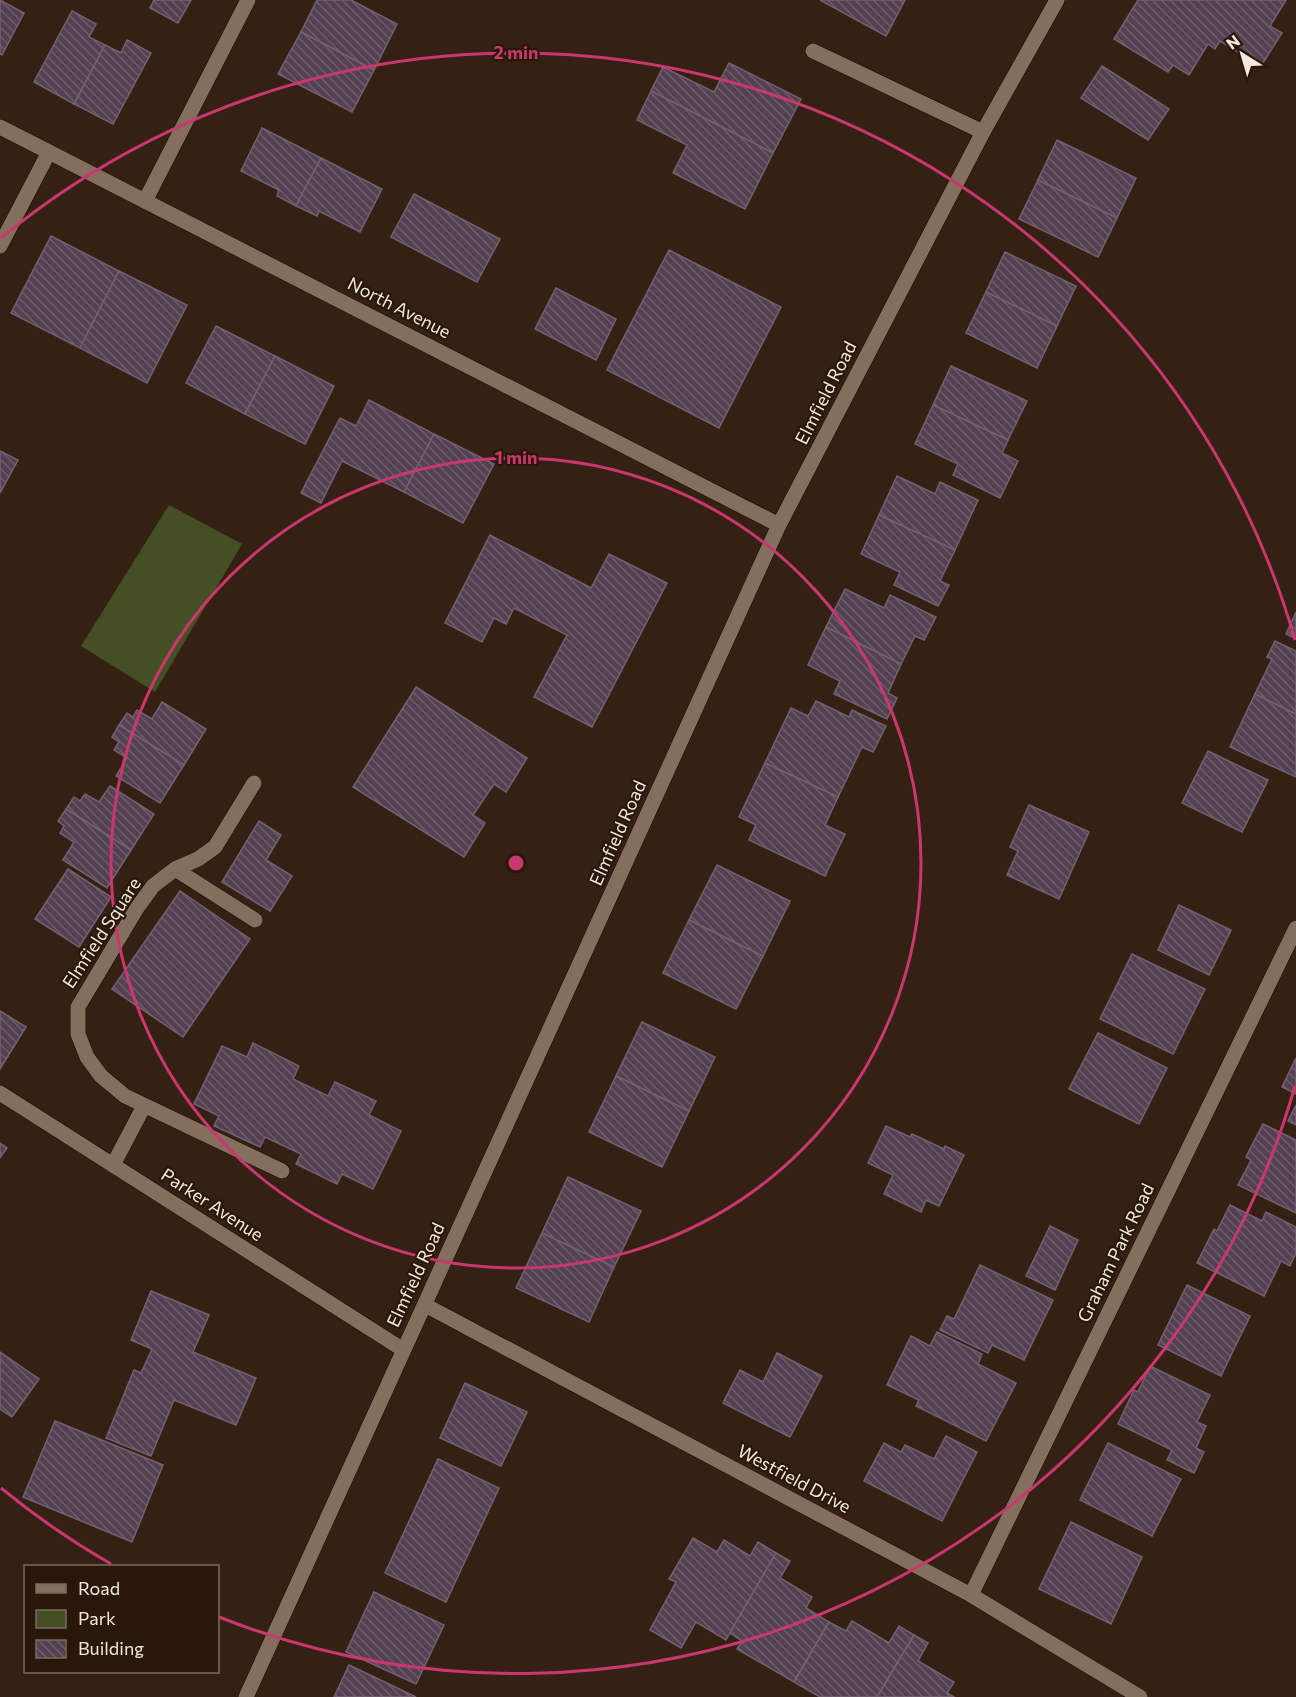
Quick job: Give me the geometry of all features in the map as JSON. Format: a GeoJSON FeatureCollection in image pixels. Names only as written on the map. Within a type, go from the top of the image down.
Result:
{"type":"FeatureCollection","features":[{"type":"Feature","properties":{"kind":"street"},"geometry":{"type":"LineString","coordinates":[[145,201],[248,0]]}},
{"type":"Feature","properties":{"kind":"street","name":"Elmfield Road"},"geometry":{"type":"LineString","coordinates":[[246,1697],[402,1349],[425,1305],[779,525],[984,132],[1057,0]]}},
{"type":"Feature","properties":{"kind":"street"},"geometry":{"type":"LineString","coordinates":[[813,51],[984,132]]}},
{"type":"Feature","properties":{"kind":"street","name":"North Avenue"},"geometry":{"type":"LineString","coordinates":[[0,127],[779,525]]}},
{"type":"Feature","properties":{"kind":"street"},"geometry":{"type":"LineString","coordinates":[[0,246],[49,152]]}},
{"type":"Feature","properties":{"kind":"street","name":"Elmfield Square"},"geometry":{"type":"LineString","coordinates":[[254,783],[215,847],[198,860],[175,869],[153,886],[137,908],[78,1007],[78,1034],[87,1057],[101,1076],[144,1106],[282,1171]]}},
{"type":"Feature","properties":{"kind":"street"},"geometry":{"type":"LineString","coordinates":[[175,869],[255,920]]}},
{"type":"Feature","properties":{"kind":"street","name":"Graham Park Road"},"geometry":{"type":"LineString","coordinates":[[971,1595],[1296,928]]}},
{"type":"Feature","properties":{"kind":"street","name":"Parker Avenue"},"geometry":{"type":"LineString","coordinates":[[0,1093],[402,1349]]}},
{"type":"Feature","properties":{"kind":"street"},"geometry":{"type":"LineString","coordinates":[[113,1165],[144,1106]]}},
{"type":"Feature","properties":{"kind":"street","name":"Westfield Drive"},"geometry":{"type":"LineString","coordinates":[[425,1305],[971,1595],[1140,1697]]}},
{"type":"Feature","properties":{"kind":"green space"},"geometry":{"type":"Polygon","coordinates":[[[169,505],[242,544],[155,692],[81,646],[169,505]]]}},
{"type":"Feature","properties":{"kind":"building"},"geometry":{"type":"Polygon","coordinates":[[[0,0],[24,13],[2,55],[0,54],[0,0]]]}},
{"type":"Feature","properties":{"kind":"building"},"geometry":{"type":"Polygon","coordinates":[[[154,0],[191,0],[178,23],[150,8],[154,0]]]}},
{"type":"Feature","properties":{"kind":"building"},"geometry":{"type":"Polygon","coordinates":[[[317,0],[351,0],[397,24],[374,70],[301,32],[317,0]]]}},
{"type":"Feature","properties":{"kind":"building"},"geometry":{"type":"Polygon","coordinates":[[[820,0],[905,0],[886,36],[820,0]]]}},
{"type":"Feature","properties":{"kind":"building"},"geometry":{"type":"Polygon","coordinates":[[[1138,0],[1286,0],[1270,26],[1282,33],[1261,66],[1220,41],[1215,49],[1208,44],[1189,75],[1173,65],[1168,72],[1114,39],[1138,0]]]}},
{"type":"Feature","properties":{"kind":"building"},"geometry":{"type":"Polygon","coordinates":[[[72,11],[96,24],[89,37],[105,45],[74,104],[34,82],[72,11]]]}},
{"type":"Feature","properties":{"kind":"building"},"geometry":{"type":"Polygon","coordinates":[[[301,32],[374,70],[352,112],[278,74],[301,32]]]}},
{"type":"Feature","properties":{"kind":"building"},"geometry":{"type":"Polygon","coordinates":[[[127,40],[151,53],[113,124],[74,104],[105,45],[121,53],[127,40]]]}},
{"type":"Feature","properties":{"kind":"building"},"geometry":{"type":"Polygon","coordinates":[[[729,63],[801,99],[773,153],[651,91],[663,67],[714,92],[729,63]]]}},
{"type":"Feature","properties":{"kind":"building"},"geometry":{"type":"Polygon","coordinates":[[[1102,66],[1169,109],[1148,140],[1081,98],[1102,66]]]}},
{"type":"Feature","properties":{"kind":"building"},"geometry":{"type":"Polygon","coordinates":[[[651,91],[773,153],[745,209],[673,173],[687,145],[637,120],[651,91]]]}},
{"type":"Feature","properties":{"kind":"building"},"geometry":{"type":"Polygon","coordinates":[[[262,128],[321,158],[296,206],[277,196],[279,190],[241,171],[262,128]]]}},
{"type":"Feature","properties":{"kind":"building"},"geometry":{"type":"Polygon","coordinates":[[[1057,140],[1136,178],[1117,218],[1038,180],[1057,140]]]}},
{"type":"Feature","properties":{"kind":"building"},"geometry":{"type":"Polygon","coordinates":[[[321,158],[382,189],[360,232],[319,211],[317,216],[296,206],[321,158]]]}},
{"type":"Feature","properties":{"kind":"building"},"geometry":{"type":"Polygon","coordinates":[[[1038,180],[1117,218],[1098,257],[1019,219],[1038,180]]]}},
{"type":"Feature","properties":{"kind":"building"},"geometry":{"type":"Polygon","coordinates":[[[414,194],[500,239],[477,282],[391,237],[414,194]]]}},
{"type":"Feature","properties":{"kind":"building"},"geometry":{"type":"Polygon","coordinates":[[[51,236],[119,271],[80,348],[11,313],[51,236]]]}},
{"type":"Feature","properties":{"kind":"building"},"geometry":{"type":"Polygon","coordinates":[[[669,250],[781,307],[719,428],[607,370],[669,250]]]}},
{"type":"Feature","properties":{"kind":"building"},"geometry":{"type":"Polygon","coordinates":[[[1005,252],[1076,286],[1057,326],[986,292],[1005,252]]]}},
{"type":"Feature","properties":{"kind":"building"},"geometry":{"type":"Polygon","coordinates":[[[119,271],[187,305],[147,383],[80,348],[119,271]]]}},
{"type":"Feature","properties":{"kind":"building"},"geometry":{"type":"Polygon","coordinates":[[[556,288],[616,319],[596,360],[535,329],[556,288]]]}},
{"type":"Feature","properties":{"kind":"building"},"geometry":{"type":"Polygon","coordinates":[[[986,292],[1057,326],[1037,368],[966,333],[986,292]]]}},
{"type":"Feature","properties":{"kind":"building"},"geometry":{"type":"Polygon","coordinates":[[[216,326],[275,356],[245,414],[186,383],[216,326]]]}},
{"type":"Feature","properties":{"kind":"building"},"geometry":{"type":"Polygon","coordinates":[[[275,356],[334,386],[305,444],[245,414],[275,356]]]}},
{"type":"Feature","properties":{"kind":"building"},"geometry":{"type":"Polygon","coordinates":[[[951,366],[1027,401],[1008,440],[933,405],[951,366]]]}},
{"type":"Feature","properties":{"kind":"building"},"geometry":{"type":"Polygon","coordinates":[[[369,400],[434,434],[404,492],[342,461],[321,503],[301,493],[340,418],[356,426],[369,400]]]}},
{"type":"Feature","properties":{"kind":"building"},"geometry":{"type":"Polygon","coordinates":[[[933,405],[1008,440],[1002,453],[1018,461],[1000,498],[953,475],[958,464],[915,444],[933,405]]]}},
{"type":"Feature","properties":{"kind":"building"},"geometry":{"type":"Polygon","coordinates":[[[434,434],[494,464],[463,523],[404,492],[434,434]]]}},
{"type":"Feature","properties":{"kind":"building"},"geometry":{"type":"Polygon","coordinates":[[[0,451],[18,460],[0,493],[0,451]]]}},
{"type":"Feature","properties":{"kind":"building"},"geometry":{"type":"Polygon","coordinates":[[[897,476],[935,494],[940,482],[978,500],[955,550],[879,515],[897,476]]]}},
{"type":"Feature","properties":{"kind":"building"},"geometry":{"type":"Polygon","coordinates":[[[879,515],[955,550],[940,581],[949,585],[938,606],[894,585],[900,572],[861,554],[879,515]]]}},
{"type":"Feature","properties":{"kind":"building"},"geometry":{"type":"Polygon","coordinates":[[[490,535],[591,588],[609,554],[667,583],[592,727],[534,697],[567,635],[514,608],[506,624],[494,618],[482,642],[445,623],[490,535]]]}},
{"type":"Feature","properties":{"kind":"building"},"geometry":{"type":"Polygon","coordinates":[[[845,589],[884,608],[890,595],[936,617],[924,640],[915,636],[901,664],[826,627],[845,589]]]}},
{"type":"Feature","properties":{"kind":"building"},"geometry":{"type":"Polygon","coordinates":[[[1296,612],[1296,639],[1286,634],[1296,612]]]}},
{"type":"Feature","properties":{"kind":"building"},"geometry":{"type":"Polygon","coordinates":[[[826,627],[901,664],[888,693],[897,698],[887,719],[834,694],[840,681],[808,665],[826,627]]]}},
{"type":"Feature","properties":{"kind":"building"},"geometry":{"type":"Polygon","coordinates":[[[1275,641],[1296,651],[1296,714],[1255,694],[1272,659],[1267,657],[1275,641]]]}},
{"type":"Feature","properties":{"kind":"building"},"geometry":{"type":"Polygon","coordinates":[[[416,687],[527,758],[506,792],[494,784],[473,815],[485,823],[464,857],[353,787],[416,687]]]}},
{"type":"Feature","properties":{"kind":"building"},"geometry":{"type":"Polygon","coordinates":[[[1255,694],[1296,714],[1296,777],[1230,747],[1255,694]]]}},
{"type":"Feature","properties":{"kind":"building"},"geometry":{"type":"Polygon","coordinates":[[[816,701],[849,717],[852,710],[886,726],[873,752],[862,747],[838,797],[765,763],[791,708],[808,716],[816,701]]]}},
{"type":"Feature","properties":{"kind":"building"},"geometry":{"type":"Polygon","coordinates":[[[162,702],[206,729],[184,765],[119,725],[127,713],[133,717],[137,710],[152,719],[162,702]]]}},
{"type":"Feature","properties":{"kind":"building"},"geometry":{"type":"Polygon","coordinates":[[[119,725],[184,765],[160,803],[116,776],[127,758],[114,750],[119,742],[112,737],[119,725]]]}},
{"type":"Feature","properties":{"kind":"building"},"geometry":{"type":"Polygon","coordinates":[[[1208,751],[1268,780],[1242,832],[1182,803],[1208,751]]]}},
{"type":"Feature","properties":{"kind":"building"},"geometry":{"type":"Polygon","coordinates":[[[765,763],[838,797],[825,825],[845,834],[825,876],[749,840],[756,825],[739,817],[765,763]]]}},
{"type":"Feature","properties":{"kind":"building"},"geometry":{"type":"Polygon","coordinates":[[[110,786],[154,814],[131,850],[66,809],[74,797],[80,801],[85,794],[99,802],[110,786]]]}},
{"type":"Feature","properties":{"kind":"building"},"geometry":{"type":"Polygon","coordinates":[[[1029,805],[1089,832],[1059,899],[1007,875],[1018,851],[1010,847],[1029,805]]]}},
{"type":"Feature","properties":{"kind":"building"},"geometry":{"type":"Polygon","coordinates":[[[66,809],[131,850],[107,888],[63,860],[74,842],[60,833],[64,826],[58,821],[66,809]]]}},
{"type":"Feature","properties":{"kind":"building"},"geometry":{"type":"Polygon","coordinates":[[[259,821],[281,835],[266,860],[292,876],[270,911],[222,882],[259,821]]]}},
{"type":"Feature","properties":{"kind":"building"},"geometry":{"type":"Polygon","coordinates":[[[717,865],[790,901],[763,956],[689,920],[717,865]]]}},
{"type":"Feature","properties":{"kind":"building"},"geometry":{"type":"Polygon","coordinates":[[[68,869],[111,897],[79,947],[35,919],[68,869]]]}},
{"type":"Feature","properties":{"kind":"building"},"geometry":{"type":"Polygon","coordinates":[[[180,891],[250,939],[183,1037],[112,989],[180,891]]]}},
{"type":"Feature","properties":{"kind":"building"},"geometry":{"type":"Polygon","coordinates":[[[1179,905],[1231,930],[1209,975],[1158,950],[1179,905]]]}},
{"type":"Feature","properties":{"kind":"building"},"geometry":{"type":"Polygon","coordinates":[[[689,920],[763,956],[736,1009],[663,973],[689,920]]]}},
{"type":"Feature","properties":{"kind":"building"},"geometry":{"type":"Polygon","coordinates":[[[1132,954],[1205,989],[1173,1054],[1100,1019],[1132,954]]]}},
{"type":"Feature","properties":{"kind":"building"},"geometry":{"type":"Polygon","coordinates":[[[0,1011],[26,1027],[0,1069],[0,1011]]]}},
{"type":"Feature","properties":{"kind":"building"},"geometry":{"type":"Polygon","coordinates":[[[642,1022],[715,1057],[689,1111],[616,1076],[642,1022]]]}},
{"type":"Feature","properties":{"kind":"building"},"geometry":{"type":"Polygon","coordinates":[[[1098,1033],[1167,1068],[1139,1124],[1069,1089],[1098,1033]]]}},
{"type":"Feature","properties":{"kind":"building"},"geometry":{"type":"Polygon","coordinates":[[[253,1043],[299,1066],[293,1079],[328,1096],[335,1082],[376,1101],[369,1115],[401,1131],[373,1189],[342,1174],[337,1184],[296,1164],[301,1154],[265,1137],[260,1147],[214,1126],[219,1116],[194,1104],[222,1046],[247,1057],[253,1043]]]}},
{"type":"Feature","properties":{"kind":"building"},"geometry":{"type":"Polygon","coordinates":[[[1296,1058],[1296,1094],[1282,1087],[1296,1058]]]}},
{"type":"Feature","properties":{"kind":"building"},"geometry":{"type":"Polygon","coordinates":[[[616,1076],[689,1111],[662,1167],[589,1132],[616,1076]]]}},
{"type":"Feature","properties":{"kind":"building"},"geometry":{"type":"Polygon","coordinates":[[[1296,1105],[1296,1125],[1288,1121],[1296,1105]]]}},
{"type":"Feature","properties":{"kind":"building"},"geometry":{"type":"Polygon","coordinates":[[[1263,1124],[1296,1140],[1296,1213],[1238,1185],[1251,1160],[1246,1157],[1263,1124]]]}},
{"type":"Feature","properties":{"kind":"building"},"geometry":{"type":"Polygon","coordinates":[[[886,1126],[910,1137],[912,1134],[944,1149],[945,1146],[964,1155],[939,1206],[926,1200],[921,1212],[884,1194],[893,1175],[868,1163],[886,1126]]]}},
{"type":"Feature","properties":{"kind":"building"},"geometry":{"type":"Polygon","coordinates":[[[0,1143],[7,1148],[0,1158],[0,1143]]]}},
{"type":"Feature","properties":{"kind":"building"},"geometry":{"type":"Polygon","coordinates":[[[568,1177],[641,1211],[614,1267],[542,1233],[568,1177]]]}},
{"type":"Feature","properties":{"kind":"building"},"geometry":{"type":"Polygon","coordinates":[[[1230,1205],[1262,1221],[1266,1212],[1296,1227],[1296,1253],[1290,1266],[1281,1261],[1264,1296],[1197,1263],[1214,1229],[1217,1231],[1230,1205]]]}},
{"type":"Feature","properties":{"kind":"building"},"geometry":{"type":"Polygon","coordinates":[[[1050,1226],[1078,1240],[1055,1290],[1026,1276],[1050,1226]]]}},
{"type":"Feature","properties":{"kind":"building"},"geometry":{"type":"Polygon","coordinates":[[[542,1233],[614,1267],[589,1322],[516,1288],[542,1233]]]}},
{"type":"Feature","properties":{"kind":"building"},"geometry":{"type":"Polygon","coordinates":[[[980,1265],[1053,1300],[1024,1360],[992,1345],[988,1353],[940,1330],[947,1316],[954,1319],[980,1265]]]}},
{"type":"Feature","properties":{"kind":"building"},"geometry":{"type":"Polygon","coordinates":[[[1187,1285],[1250,1316],[1221,1376],[1158,1345],[1187,1285]]]}},
{"type":"Feature","properties":{"kind":"building"},"geometry":{"type":"Polygon","coordinates":[[[151,1291],[209,1315],[193,1352],[256,1378],[236,1425],[174,1400],[151,1456],[106,1438],[134,1370],[141,1373],[152,1349],[131,1340],[151,1291]]]}},
{"type":"Feature","properties":{"kind":"building"},"geometry":{"type":"Polygon","coordinates":[[[937,1332],[982,1354],[978,1364],[1016,1383],[986,1441],[916,1406],[919,1400],[887,1385],[911,1336],[930,1346],[937,1332]]]}},
{"type":"Feature","properties":{"kind":"building"},"geometry":{"type":"Polygon","coordinates":[[[0,1352],[39,1379],[12,1417],[0,1409],[0,1352]]]}},
{"type":"Feature","properties":{"kind":"building"},"geometry":{"type":"Polygon","coordinates":[[[777,1353],[822,1376],[790,1437],[723,1403],[740,1370],[763,1382],[777,1353]]]}},
{"type":"Feature","properties":{"kind":"building"},"geometry":{"type":"Polygon","coordinates":[[[1150,1366],[1210,1395],[1197,1422],[1206,1426],[1196,1448],[1204,1452],[1194,1473],[1167,1460],[1172,1450],[1118,1424],[1134,1390],[1138,1392],[1150,1366]]]}},
{"type":"Feature","properties":{"kind":"building"},"geometry":{"type":"Polygon","coordinates":[[[465,1383],[527,1412],[501,1466],[440,1438],[465,1383]]]}},
{"type":"Feature","properties":{"kind":"building"},"geometry":{"type":"Polygon","coordinates":[[[55,1421],[163,1465],[132,1542],[23,1497],[55,1421]]]}},
{"type":"Feature","properties":{"kind":"building"},"geometry":{"type":"Polygon","coordinates":[[[946,1436],[977,1452],[942,1521],[864,1481],[884,1443],[901,1452],[905,1445],[934,1459],[946,1436]]]}},
{"type":"Feature","properties":{"kind":"building"},"geometry":{"type":"Polygon","coordinates":[[[1108,1443],[1181,1479],[1152,1536],[1080,1500],[1108,1443]]]}},
{"type":"Feature","properties":{"kind":"building"},"geometry":{"type":"Polygon","coordinates":[[[438,1459],[499,1488],[446,1602],[385,1573],[438,1459]]]}},
{"type":"Feature","properties":{"kind":"building"},"geometry":{"type":"Polygon","coordinates":[[[1071,1522],[1142,1557],[1111,1624],[1039,1589],[1071,1522]]]}},
{"type":"Feature","properties":{"kind":"building"},"geometry":{"type":"Polygon","coordinates":[[[693,1538],[717,1552],[724,1540],[750,1556],[758,1542],[776,1553],[726,1640],[696,1622],[681,1648],[650,1630],[676,1582],[669,1579],[693,1538]]]}},
{"type":"Feature","properties":{"kind":"building"},"geometry":{"type":"Polygon","coordinates":[[[776,1553],[790,1561],[780,1578],[812,1597],[806,1608],[829,1622],[794,1682],[737,1649],[742,1641],[730,1633],[776,1553]]]}},
{"type":"Feature","properties":{"kind":"building"},"geometry":{"type":"Polygon","coordinates":[[[374,1592],[444,1625],[416,1684],[346,1652],[374,1592]]]}},
{"type":"Feature","properties":{"kind":"building"},"geometry":{"type":"Polygon","coordinates":[[[852,1621],[889,1643],[899,1626],[914,1635],[877,1697],[820,1697],[794,1682],[829,1622],[846,1631],[852,1621]]]}},
{"type":"Feature","properties":{"kind":"building"},"geometry":{"type":"Polygon","coordinates":[[[914,1635],[928,1643],[918,1661],[954,1682],[947,1693],[954,1697],[877,1697],[914,1635]]]}},
{"type":"Feature","properties":{"kind":"building"},"geometry":{"type":"Polygon","coordinates":[[[349,1665],[416,1697],[334,1697],[349,1665]]]}}]}
